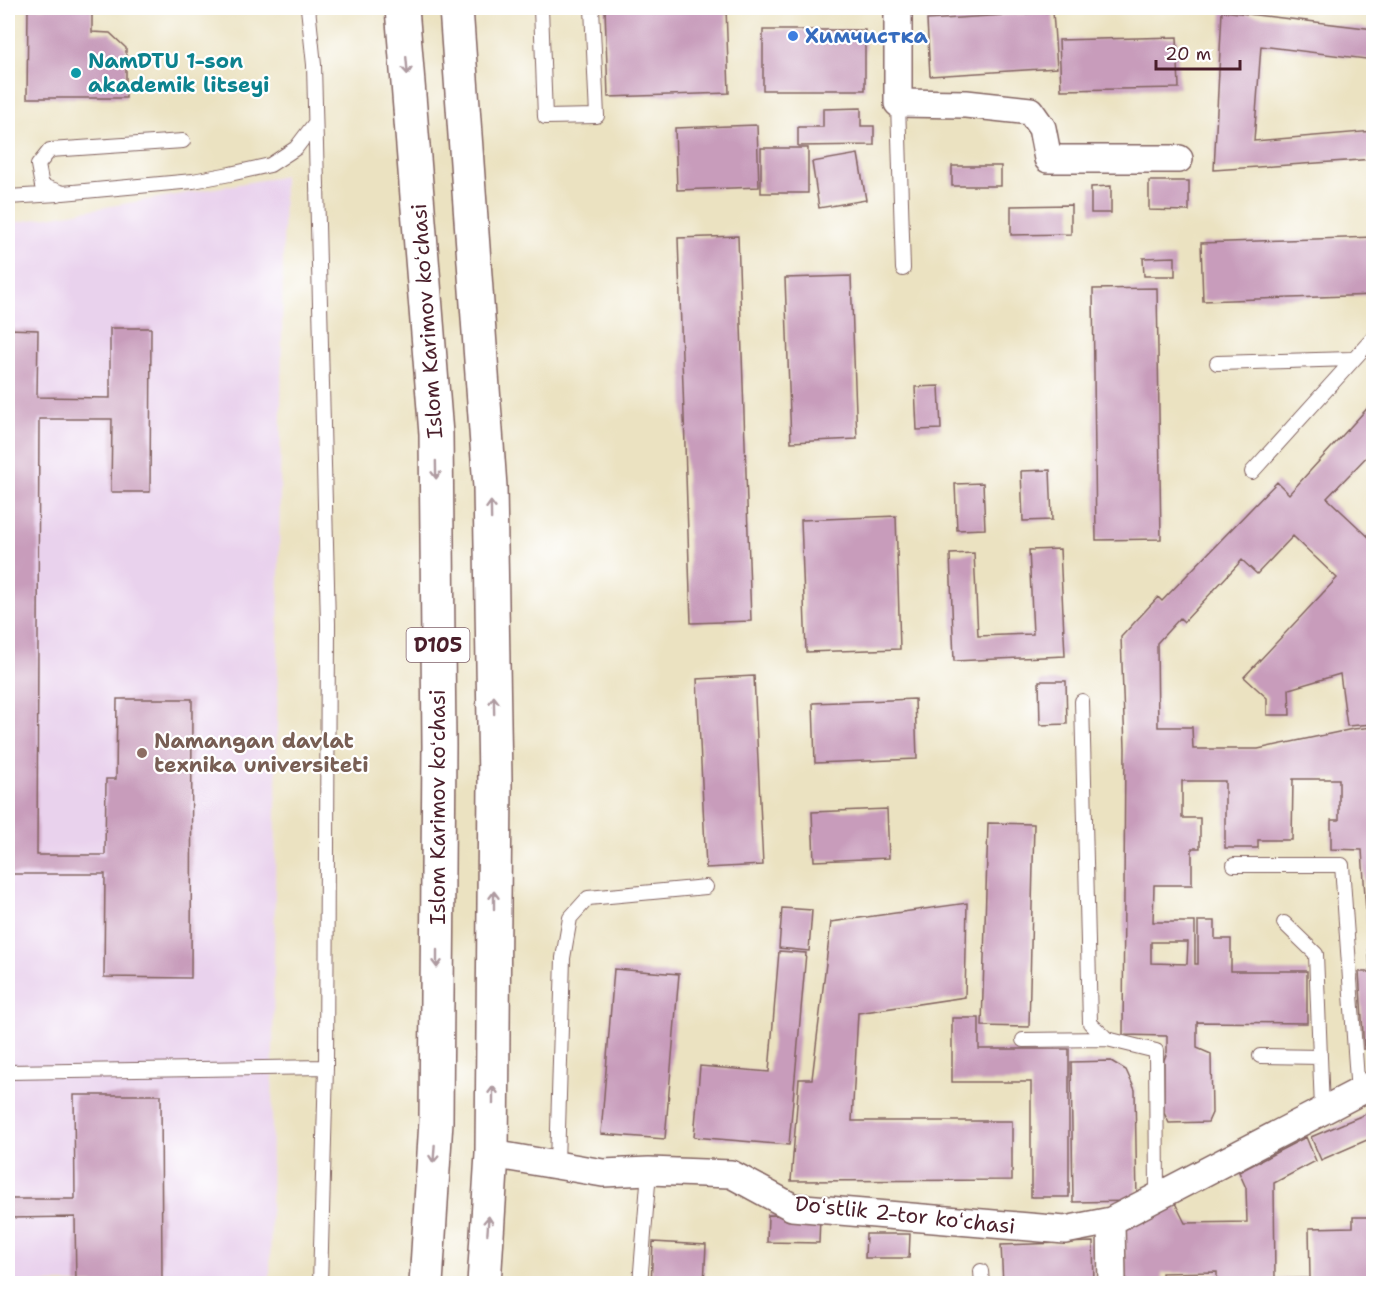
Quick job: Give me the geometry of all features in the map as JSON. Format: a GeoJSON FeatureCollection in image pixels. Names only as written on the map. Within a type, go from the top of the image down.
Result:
{"type":"FeatureCollection","features":[{"type":"Feature","properties":{"kind":"main road","name":"Islom Karimov koʻchasi"},"geometry":{"type":"LineString","coordinates":[[402,8],[436,434],[439,745],[436,1110],[426,1284]]}},
{"type":"Feature","properties":{"kind":"main road","name":"D105"},"geometry":{"type":"LineString","coordinates":[[456,8],[490,487],[495,782],[492,1154]]}},
{"type":"Feature","properties":{"kind":"main road"},"geometry":{"type":"LineString","coordinates":[[484,1284],[492,1154]]}},
{"type":"Feature","properties":{"kind":"street"},"geometry":{"type":"LineString","coordinates":[[898,8],[898,103],[966,104],[1030,111],[1042,128],[1048,159],[1179,159]]}},
{"type":"Feature","properties":{"kind":"street","name":"Doʻstlik 2-tor koʻchasi"},"geometry":{"type":"LineString","coordinates":[[492,1154],[603,1173],[649,1171],[731,1174],[792,1207],[1065,1230],[1111,1221],[1322,1109],[1366,1089]]}},
{"type":"Feature","properties":{"kind":"street"},"geometry":{"type":"LineString","coordinates":[[1111,1221],[1112,1284]]}},
{"type":"Feature","properties":{"kind":"lane"},"geometry":{"type":"LineString","coordinates":[[308,8],[314,65],[328,624],[326,1067],[320,1284]]}},
{"type":"Feature","properties":{"kind":"lane"},"geometry":{"type":"LineString","coordinates":[[541,8],[545,117],[597,116],[592,8]]}},
{"type":"Feature","properties":{"kind":"lane"},"geometry":{"type":"LineString","coordinates":[[898,103],[903,269]]}},
{"type":"Feature","properties":{"kind":"lane"},"geometry":{"type":"LineString","coordinates":[[8,197],[193,181],[270,165],[296,148],[315,123]]}},
{"type":"Feature","properties":{"kind":"lane"},"geometry":{"type":"LineString","coordinates":[[63,194],[42,186],[38,165],[50,150],[183,141]]}},
{"type":"Feature","properties":{"kind":"lane"},"geometry":{"type":"LineString","coordinates":[[1252,472],[1351,359],[1374,337]]}},
{"type":"Feature","properties":{"kind":"lane"},"geometry":{"type":"LineString","coordinates":[[1216,363],[1351,359]]}},
{"type":"Feature","properties":{"kind":"lane"},"geometry":{"type":"LineString","coordinates":[[1082,701],[1090,1023],[1107,1039]]}},
{"type":"Feature","properties":{"kind":"lane"},"geometry":{"type":"LineString","coordinates":[[1234,865],[1342,865],[1366,1089]]}},
{"type":"Feature","properties":{"kind":"lane"},"geometry":{"type":"LineString","coordinates":[[557,1164],[563,958],[570,918],[588,898],[706,887]]}},
{"type":"Feature","properties":{"kind":"lane"},"geometry":{"type":"LineString","coordinates":[[1284,922],[1316,954],[1322,1109]]}},
{"type":"Feature","properties":{"kind":"lane"},"geometry":{"type":"LineString","coordinates":[[1023,1040],[1107,1039],[1156,1051],[1157,1195]]}},
{"type":"Feature","properties":{"kind":"lane"},"geometry":{"type":"LineString","coordinates":[[1260,1056],[1320,1057]]}},
{"type":"Feature","properties":{"kind":"lane"},"geometry":{"type":"LineString","coordinates":[[8,1072],[326,1067]]}},
{"type":"Feature","properties":{"kind":"lane"},"geometry":{"type":"LineString","coordinates":[[640,1284],[649,1171]]}},
{"type":"Feature","properties":{"kind":"shaded area","name":"Namangan davlat texnika universiteti"},"geometry":{"type":"Polygon","coordinates":[[[284,176],[270,1283],[8,1283],[8,221],[19,222],[284,176]]]}},
{"type":"Feature","properties":{"kind":"building","name":"NamDTU 1-son akademik litseyi"},"geometry":{"type":"Polygon","coordinates":[[[28,8],[92,8],[92,32],[110,33],[126,48],[126,98],[27,98],[28,8]]]}},
{"type":"Feature","properties":{"kind":"building"},"geometry":{"type":"Polygon","coordinates":[[[605,8],[726,8],[729,93],[608,97],[605,8]]]}},
{"type":"Feature","properties":{"kind":"building"},"geometry":{"type":"Polygon","coordinates":[[[1222,11],[1374,29],[1374,60],[1261,46],[1254,141],[1374,131],[1374,159],[1214,170],[1222,11]]]}},
{"type":"Feature","properties":{"kind":"building"},"geometry":{"type":"Polygon","coordinates":[[[1053,12],[1057,68],[930,76],[927,20],[1053,12]]]}},
{"type":"Feature","properties":{"kind":"building"},"geometry":{"type":"Polygon","coordinates":[[[763,30],[865,30],[865,90],[763,90],[763,30]]]}},
{"type":"Feature","properties":{"kind":"building"},"geometry":{"type":"Polygon","coordinates":[[[1177,37],[1179,88],[1061,90],[1059,40],[1177,37]]]}},
{"type":"Feature","properties":{"kind":"building"},"geometry":{"type":"Polygon","coordinates":[[[861,108],[861,126],[874,126],[874,145],[798,146],[798,127],[823,127],[823,109],[861,108]]]}},
{"type":"Feature","properties":{"kind":"building"},"geometry":{"type":"Polygon","coordinates":[[[757,125],[759,187],[677,190],[675,128],[757,125]]]}},
{"type":"Feature","properties":{"kind":"building"},"geometry":{"type":"Polygon","coordinates":[[[761,148],[808,148],[808,193],[761,193],[761,148]]]}},
{"type":"Feature","properties":{"kind":"building"},"geometry":{"type":"Polygon","coordinates":[[[858,154],[866,200],[819,208],[812,162],[858,154]]]}},
{"type":"Feature","properties":{"kind":"building"},"geometry":{"type":"Polygon","coordinates":[[[952,166],[1001,166],[1001,186],[952,186],[952,166]]]}},
{"type":"Feature","properties":{"kind":"building"},"geometry":{"type":"Polygon","coordinates":[[[1149,181],[1189,181],[1189,211],[1149,210],[1149,181]]]}},
{"type":"Feature","properties":{"kind":"building"},"geometry":{"type":"Polygon","coordinates":[[[1111,186],[1111,213],[1091,213],[1091,187],[1111,186]]]}},
{"type":"Feature","properties":{"kind":"building"},"geometry":{"type":"Polygon","coordinates":[[[1071,205],[1071,234],[1011,235],[1011,206],[1071,205]]]}},
{"type":"Feature","properties":{"kind":"building"},"geometry":{"type":"Polygon","coordinates":[[[738,236],[751,621],[691,623],[678,238],[738,236]]]}},
{"type":"Feature","properties":{"kind":"building"},"geometry":{"type":"Polygon","coordinates":[[[1374,237],[1374,295],[1203,301],[1201,243],[1374,237]]]}},
{"type":"Feature","properties":{"kind":"building"},"geometry":{"type":"Polygon","coordinates":[[[1175,257],[1175,276],[1144,276],[1143,258],[1175,257]]]}},
{"type":"Feature","properties":{"kind":"building"},"geometry":{"type":"Polygon","coordinates":[[[851,276],[857,439],[791,442],[785,278],[851,276]]]}},
{"type":"Feature","properties":{"kind":"building"},"geometry":{"type":"Polygon","coordinates":[[[1157,288],[1161,539],[1096,540],[1093,289],[1157,288]]]}},
{"type":"Feature","properties":{"kind":"building"},"geometry":{"type":"Polygon","coordinates":[[[110,328],[151,328],[150,492],[111,492],[112,419],[39,419],[37,855],[105,855],[106,779],[116,779],[117,699],[192,699],[191,978],[104,977],[105,874],[8,874],[8,329],[38,330],[37,397],[110,398],[110,328]]]}},
{"type":"Feature","properties":{"kind":"building"},"geometry":{"type":"Polygon","coordinates":[[[939,386],[941,429],[917,430],[915,387],[939,386]]]}},
{"type":"Feature","properties":{"kind":"building"},"geometry":{"type":"Polygon","coordinates":[[[1374,401],[1374,449],[1327,498],[1374,542],[1374,724],[1347,726],[1340,674],[1289,689],[1290,715],[1267,715],[1267,698],[1244,677],[1337,578],[1293,536],[1257,574],[1242,560],[1184,622],[1180,618],[1157,643],[1158,727],[1192,727],[1193,749],[1258,749],[1353,729],[1374,727],[1374,1049],[1364,1049],[1359,972],[1370,972],[1362,850],[1331,849],[1331,820],[1339,820],[1339,779],[1293,779],[1292,840],[1258,840],[1258,848],[1225,848],[1225,781],[1182,781],[1182,818],[1200,818],[1200,848],[1192,848],[1192,885],[1154,885],[1153,922],[1195,922],[1195,964],[1198,964],[1198,921],[1215,921],[1215,939],[1231,939],[1231,971],[1307,971],[1307,1023],[1197,1022],[1197,1048],[1211,1054],[1212,1113],[1208,1122],[1169,1123],[1164,1113],[1164,1060],[1167,1052],[1167,1036],[1123,1035],[1125,748],[1121,637],[1158,597],[1162,601],[1277,482],[1289,494],[1374,401]],[[1151,942],[1151,963],[1187,964],[1188,942],[1151,942]]]}},
{"type":"Feature","properties":{"kind":"building"},"geometry":{"type":"Polygon","coordinates":[[[1050,470],[1052,520],[1023,521],[1021,471],[1050,470]]]}},
{"type":"Feature","properties":{"kind":"building"},"geometry":{"type":"Polygon","coordinates":[[[983,483],[985,529],[957,530],[955,484],[983,483]]]}},
{"type":"Feature","properties":{"kind":"building"},"geometry":{"type":"Polygon","coordinates":[[[896,516],[900,649],[806,652],[801,520],[896,516]]]}},
{"type":"Feature","properties":{"kind":"building"},"geometry":{"type":"Polygon","coordinates":[[[1060,549],[1065,656],[954,661],[950,554],[974,553],[978,636],[1033,634],[1029,550],[1060,549]]]}},
{"type":"Feature","properties":{"kind":"building"},"geometry":{"type":"Polygon","coordinates":[[[754,676],[763,865],[706,868],[697,679],[754,676]]]}},
{"type":"Feature","properties":{"kind":"building"},"geometry":{"type":"Polygon","coordinates":[[[1039,681],[1066,681],[1067,724],[1040,725],[1039,681]]]}},
{"type":"Feature","properties":{"kind":"building"},"geometry":{"type":"Polygon","coordinates":[[[915,699],[917,759],[815,763],[813,703],[915,699]]]}},
{"type":"Feature","properties":{"kind":"building"},"geometry":{"type":"Polygon","coordinates":[[[887,809],[889,858],[814,861],[812,812],[887,809]]]}},
{"type":"Feature","properties":{"kind":"building"},"geometry":{"type":"Polygon","coordinates":[[[988,823],[1034,824],[1029,1027],[982,1026],[988,823]]]}},
{"type":"Feature","properties":{"kind":"building"},"geometry":{"type":"Polygon","coordinates":[[[967,903],[965,997],[858,1013],[852,1121],[1012,1121],[1012,1180],[791,1181],[799,1079],[812,1079],[831,922],[967,903]]]}},
{"type":"Feature","properties":{"kind":"building"},"geometry":{"type":"Polygon","coordinates":[[[782,908],[812,910],[809,951],[779,948],[782,908]]]}},
{"type":"Feature","properties":{"kind":"building"},"geometry":{"type":"Polygon","coordinates":[[[779,951],[806,953],[789,1145],[694,1137],[700,1066],[769,1072],[779,951]]]}},
{"type":"Feature","properties":{"kind":"building"},"geometry":{"type":"Polygon","coordinates":[[[614,969],[679,974],[665,1139],[601,1134],[614,969]]]}},
{"type":"Feature","properties":{"kind":"building"},"geometry":{"type":"Polygon","coordinates":[[[952,1018],[979,1018],[979,1049],[1069,1049],[1069,1197],[1031,1197],[1031,1082],[952,1082],[952,1018]]]}},
{"type":"Feature","properties":{"kind":"building"},"geometry":{"type":"Polygon","coordinates":[[[1111,1061],[1126,1070],[1135,1090],[1137,1201],[1073,1202],[1071,1062],[1111,1061]]]}},
{"type":"Feature","properties":{"kind":"building"},"geometry":{"type":"Polygon","coordinates":[[[74,1095],[161,1095],[162,1284],[76,1284],[75,1217],[8,1218],[8,1199],[75,1199],[74,1095]]]}},
{"type":"Feature","properties":{"kind":"building"},"geometry":{"type":"Polygon","coordinates":[[[1368,1113],[1374,1124],[1374,1137],[1321,1160],[1311,1137],[1368,1113]]]}},
{"type":"Feature","properties":{"kind":"building"},"geometry":{"type":"Polygon","coordinates":[[[1306,1137],[1316,1161],[1274,1183],[1275,1279],[1310,1278],[1309,1228],[1353,1227],[1353,1217],[1374,1217],[1374,1277],[1360,1277],[1360,1284],[1217,1284],[1217,1272],[1162,1273],[1162,1284],[1125,1284],[1125,1224],[1173,1199],[1185,1223],[1247,1222],[1246,1188],[1239,1172],[1306,1137]]]}},
{"type":"Feature","properties":{"kind":"building"},"geometry":{"type":"Polygon","coordinates":[[[768,1215],[820,1216],[819,1243],[767,1242],[768,1215]]]}},
{"type":"Feature","properties":{"kind":"building"},"geometry":{"type":"Polygon","coordinates":[[[866,1234],[910,1234],[909,1258],[865,1258],[866,1234]]]}},
{"type":"Feature","properties":{"kind":"building"},"geometry":{"type":"Polygon","coordinates":[[[653,1242],[706,1245],[704,1284],[651,1284],[653,1242]]]}},
{"type":"Feature","properties":{"kind":"building"},"geometry":{"type":"Polygon","coordinates":[[[1093,1242],[1094,1284],[1003,1284],[1001,1245],[1093,1242]]]}},
{"type":"Feature","properties":{"kind":"place","name":"Химчистка"},"geometry":{"type":"Point","coordinates":[793,36]}},
{"type":"Feature","properties":{"kind":"place","name":"NamDTU 1-son akademik litseyi"},"geometry":{"type":"Point","coordinates":[76,73]}},
{"type":"Feature","properties":{"kind":"place","name":"Namangan davlat texnika universiteti"},"geometry":{"type":"Point","coordinates":[142,753]}}]}
